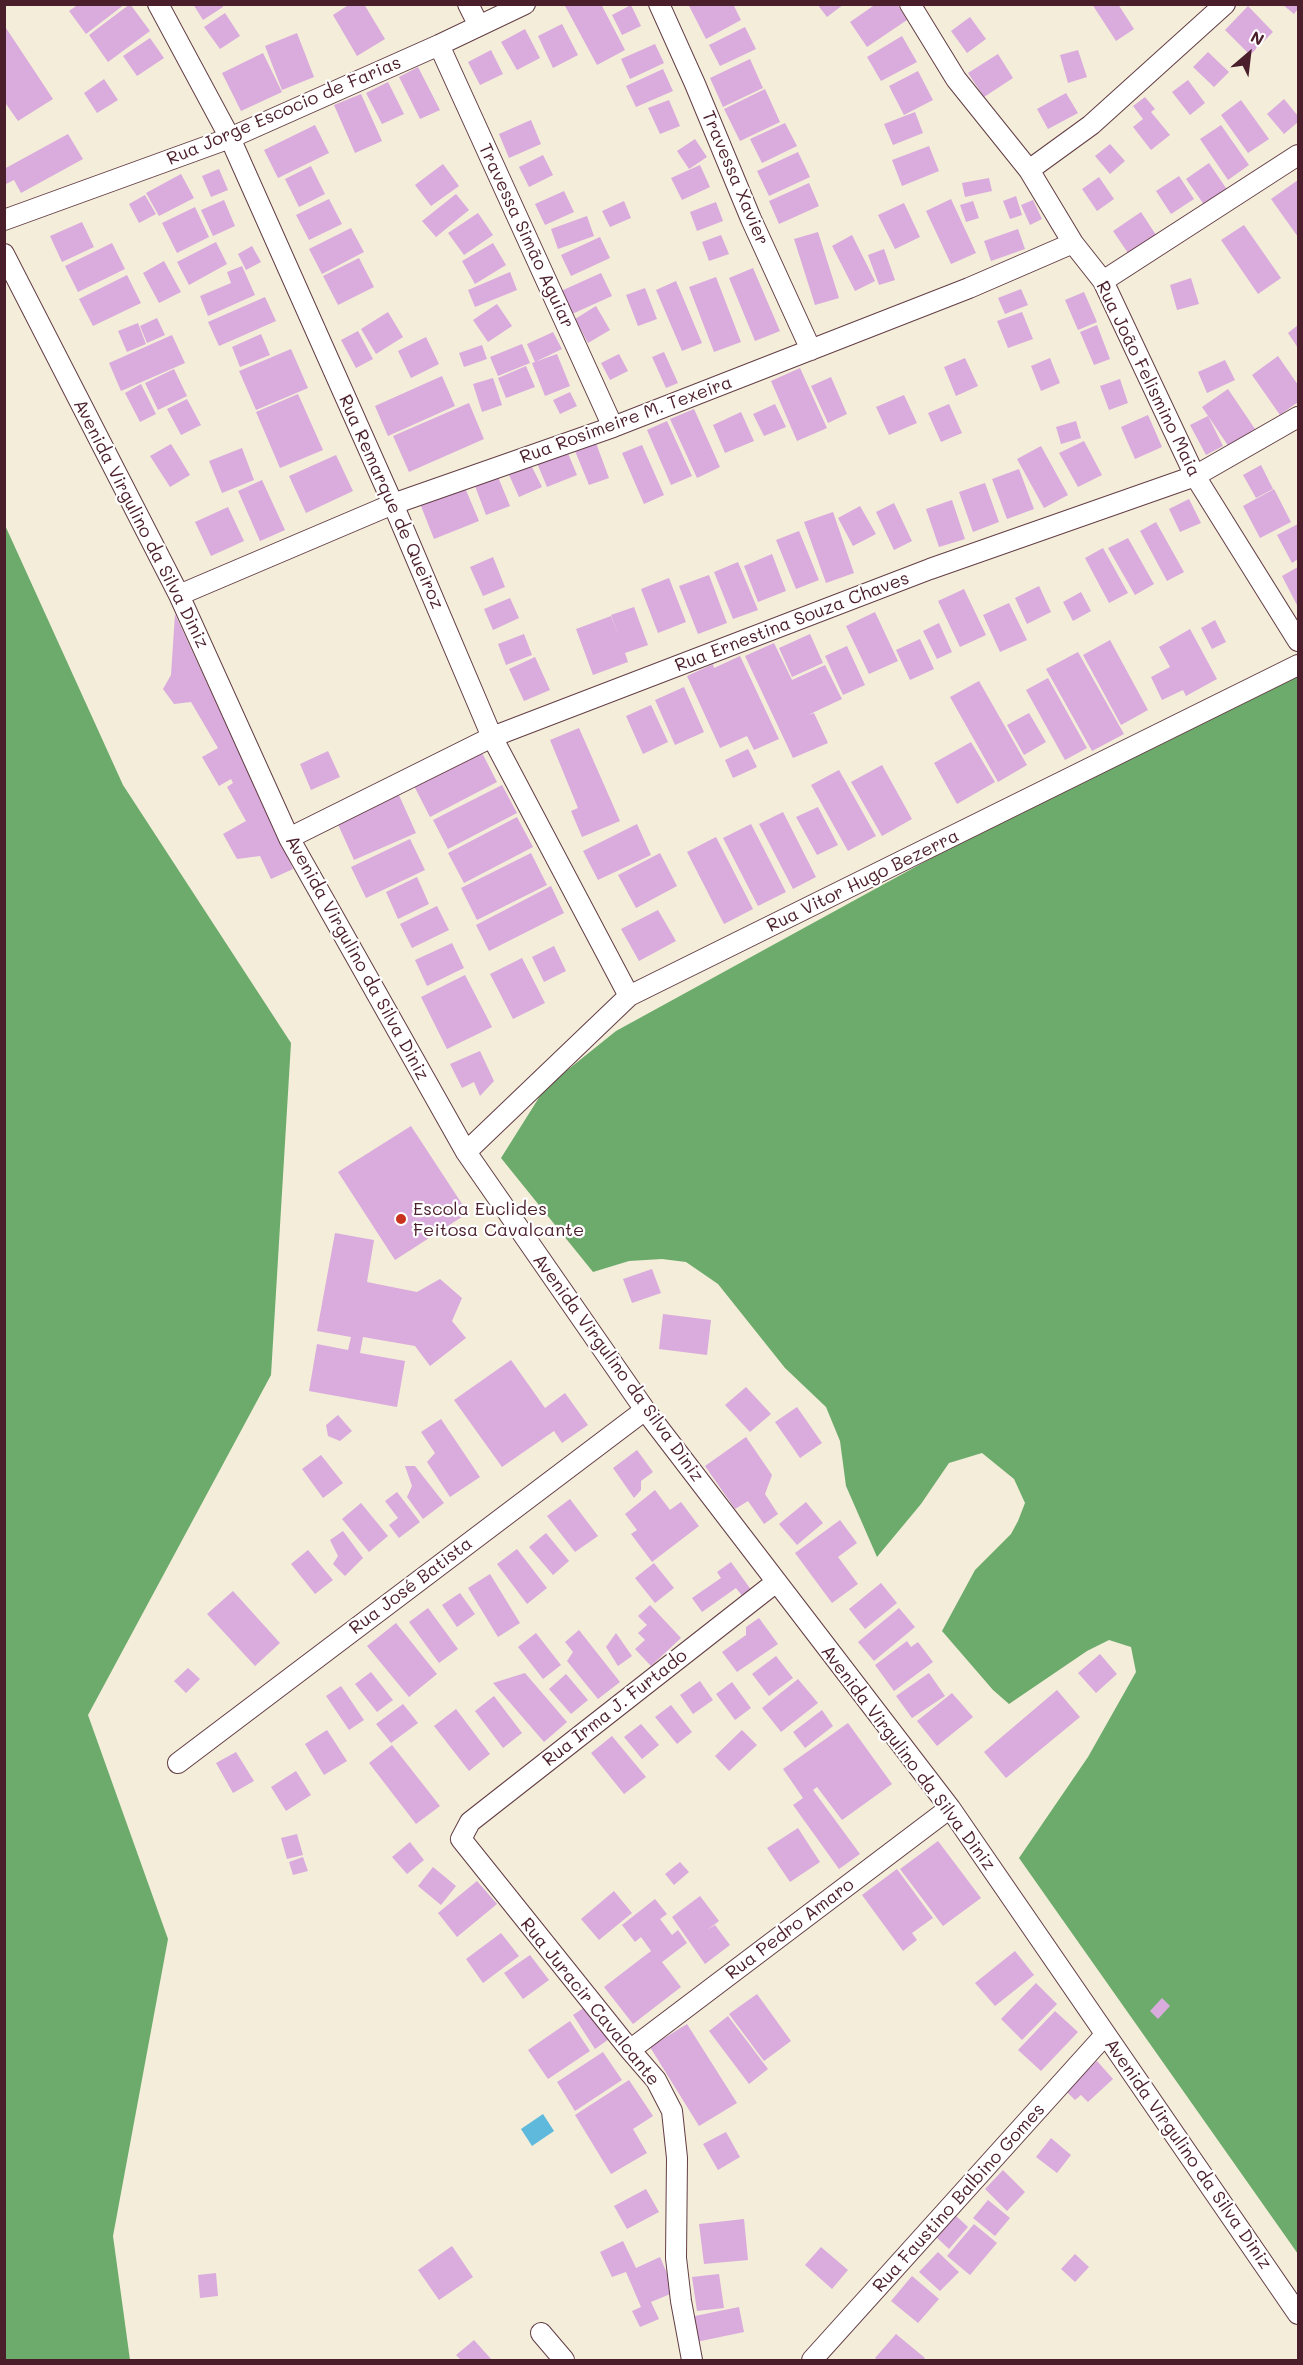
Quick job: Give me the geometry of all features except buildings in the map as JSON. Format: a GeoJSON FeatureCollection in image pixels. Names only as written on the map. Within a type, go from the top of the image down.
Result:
{"type":"FeatureCollection","features":[{"type":"Feature","properties":{"kind":"street","name":"Rua Remarque de Queiroz"},"geometry":{"type":"LineString","coordinates":[[158,4],[230,138],[393,504],[492,737],[629,996]]}},
{"type":"Feature","properties":{"kind":"street"},"geometry":{"type":"LineString","coordinates":[[468,4],[480,26]]}},
{"type":"Feature","properties":{"kind":"street","name":"Rua Jorge Escocio de Farias"},"geometry":{"type":"LineString","coordinates":[[4,220],[230,138],[525,4]]}},
{"type":"Feature","properties":{"kind":"street","name":"Travessa Xavier"},"geometry":{"type":"LineString","coordinates":[[659,4],[751,219],[811,350]]}},
{"type":"Feature","properties":{"kind":"street","name":"Rua João Felismino Maia"},"geometry":{"type":"LineString","coordinates":[[910,4],[956,79],[1029,170],[1073,243],[1102,281],[1195,476],[1299,641]]}},
{"type":"Feature","properties":{"kind":"street"},"geometry":{"type":"LineString","coordinates":[[1029,170],[1091,125],[1225,4]]}},
{"type":"Feature","properties":{"kind":"street","name":"Travessa Simão Aguiar"},"geometry":{"type":"LineString","coordinates":[[439,45],[613,427]]}},
{"type":"Feature","properties":{"kind":"street"},"geometry":{"type":"LineString","coordinates":[[1102,281],[1299,155]]}},
{"type":"Feature","properties":{"kind":"street","name":"Rua Rosimeire M. Texeira"},"geometry":{"type":"LineString","coordinates":[[179,595],[393,504],[613,427],[969,288],[1073,243]]}},
{"type":"Feature","properties":{"kind":"street","name":"Avenida Virgulino da Silva Diniz"},"geometry":{"type":"LineString","coordinates":[[4,254],[179,595],[289,838],[466,1152],[645,1410],[950,1808],[1299,2314]]}},
{"type":"Feature","properties":{"kind":"street","name":"Rua Ernestina Souza Chaves"},"geometry":{"type":"LineString","coordinates":[[289,838],[492,737],[930,569],[1195,476],[1299,417]]}},
{"type":"Feature","properties":{"kind":"street","name":"Rua Vitor Hugo Bezerra"},"geometry":{"type":"LineString","coordinates":[[466,1152],[629,996],[1299,665]]}},
{"type":"Feature","properties":{"kind":"street","name":"Rua José Batista"},"geometry":{"type":"LineString","coordinates":[[178,1763],[645,1410]]}},
{"type":"Feature","properties":{"kind":"street","name":"Rua Irma J. Furtado"},"geometry":{"type":"LineString","coordinates":[[461,1839],[470,1822],[776,1583]]}},
{"type":"Feature","properties":{"kind":"street","name":"Rua Pedro Amaro"},"geometry":{"type":"LineString","coordinates":[[630,2050],[950,1808]]}},
{"type":"Feature","properties":{"kind":"street","name":"Rua Juracir Cavalcante"},"geometry":{"type":"LineString","coordinates":[[461,1839],[656,2080],[672,2111],[677,2158],[676,2258],[692,2361]]}},
{"type":"Feature","properties":{"kind":"street","name":"Rua Faustino Balbino Gomes"},"geometry":{"type":"LineString","coordinates":[[812,2361],[1105,2035]]}},
{"type":"Feature","properties":{"kind":"street"},"geometry":{"type":"LineString","coordinates":[[541,2333],[564,2361]]}},
{"type":"Feature","properties":{"kind":"green space"},"geometry":{"type":"Polygon","coordinates":[[[4,523],[123,785],[291,1043],[271,1375],[88,1715],[168,1939],[113,2236],[130,2360],[5,2360],[4,523]]]}},
{"type":"Feature","properties":{"kind":"green space"},"geometry":{"type":"Polygon","coordinates":[[[1298,673],[1298,2254],[1019,1858],[1088,1757],[1136,1672],[1131,1647],[1109,1640],[1087,1651],[1009,1704],[993,1690],[942,1631],[975,1570],[1011,1534],[1018,1521],[1025,1503],[1014,1479],[982,1453],[949,1463],[921,1504],[877,1557],[846,1486],[840,1441],[826,1407],[785,1368],[718,1284],[686,1262],[662,1259],[629,1261],[593,1272],[501,1158],[545,1088],[616,1031],[1010,815],[1298,673]]]}},
{"type":"Feature","properties":{"kind":"water"},"geometry":{"type":"Polygon","coordinates":[[[543,2114],[554,2131],[532,2146],[521,2129],[543,2114]]]}},
{"type":"Feature","properties":{"kind":"place","name":"Escola Euclides Feitosa Cavalcante"},"geometry":{"type":"Point","coordinates":[401,1219]}}]}
